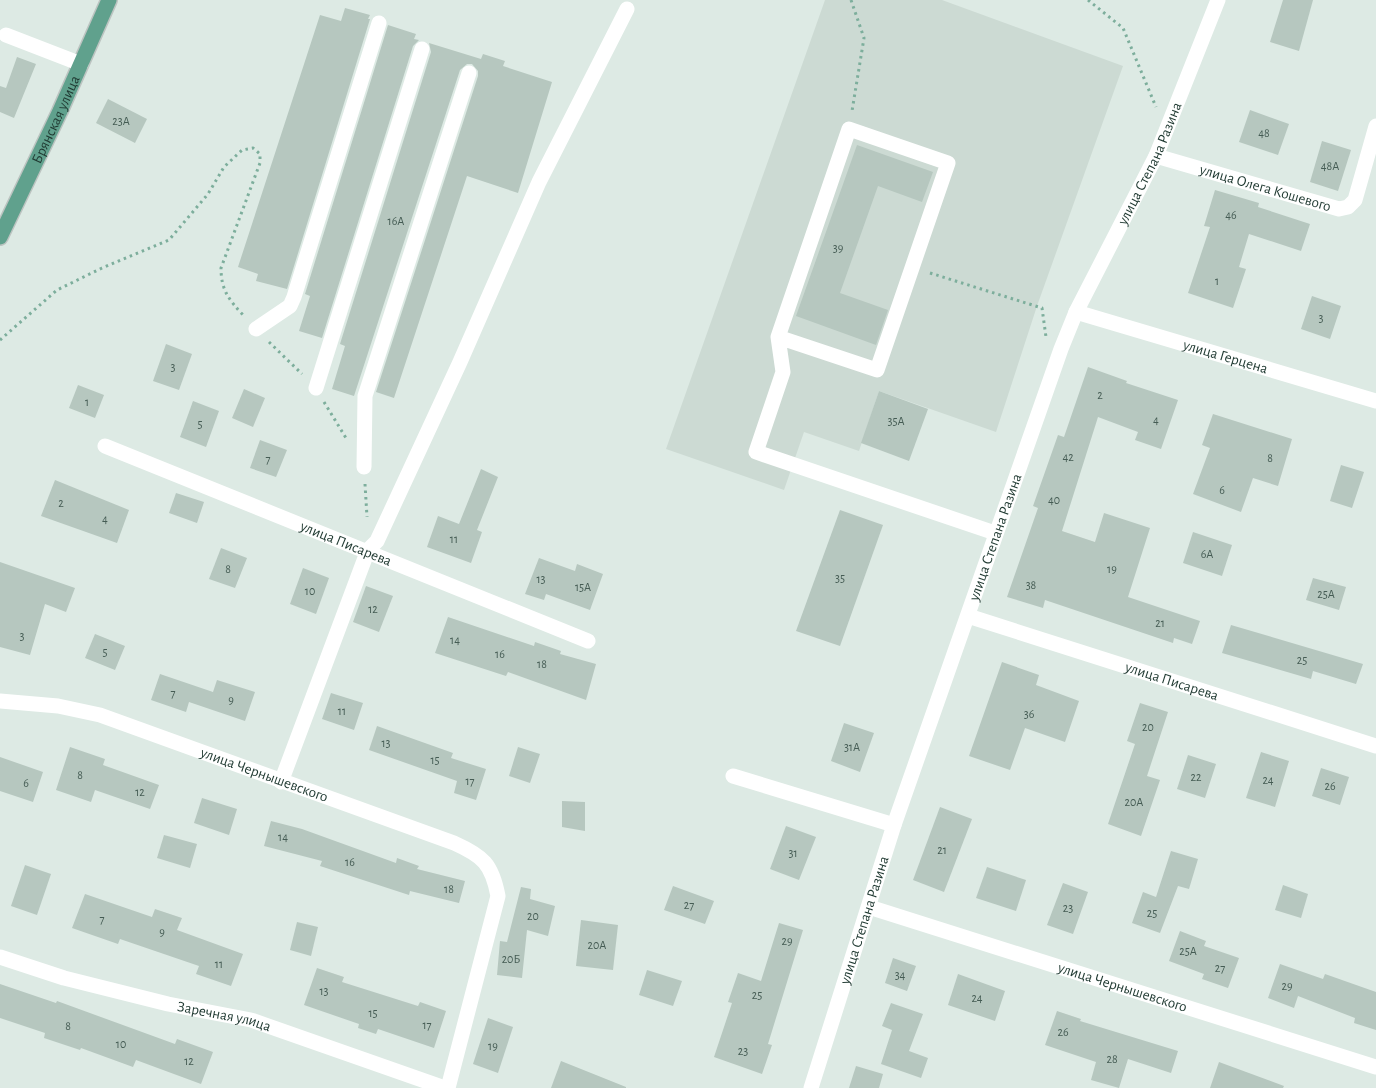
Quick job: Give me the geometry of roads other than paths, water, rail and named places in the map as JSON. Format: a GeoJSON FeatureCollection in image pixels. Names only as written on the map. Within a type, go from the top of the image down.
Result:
{"type":"FeatureCollection","features":[{"type":"Feature","properties":{"kind":"main road","name":"Брянская улица"},"geometry":{"type":"LineString","coordinates":[[1,232],[81,64],[109,0]]}},
{"type":"Feature","properties":{"kind":"street","name":"улица Степана Разина"},"geometry":{"type":"LineString","coordinates":[[811,1088],[870,907],[894,826],[968,616],[995,533],[1076,312],[1156,156],[1218,0]]}},
{"type":"Feature","properties":{"kind":"street"},"geometry":{"type":"LineString","coordinates":[[281,782],[372,546],[460,362],[539,182],[626,8]]}},
{"type":"Feature","properties":{"kind":"street"},"geometry":{"type":"LineString","coordinates":[[256,329],[290,306],[294,297],[380,23]]}},
{"type":"Feature","properties":{"kind":"street"},"geometry":{"type":"LineString","coordinates":[[6,35],[81,64]]}},
{"type":"Feature","properties":{"kind":"street"},"geometry":{"type":"LineString","coordinates":[[316,388],[422,49]]}},
{"type":"Feature","properties":{"kind":"street"},"geometry":{"type":"LineString","coordinates":[[364,467],[365,396],[469,72]]}},
{"type":"Feature","properties":{"kind":"street","name":"улица Олега Кошевого"},"geometry":{"type":"LineString","coordinates":[[1156,156],[1339,209],[1348,208],[1355,200],[1376,126]]}},
{"type":"Feature","properties":{"kind":"street"},"geometry":{"type":"LineString","coordinates":[[778,336],[877,370],[948,163],[849,129],[778,336],[783,372],[756,452],[995,533]]}},
{"type":"Feature","properties":{"kind":"street","name":"улица Герцена"},"geometry":{"type":"LineString","coordinates":[[1076,312],[1376,401]]}},
{"type":"Feature","properties":{"kind":"street","name":"улица Писарева"},"geometry":{"type":"LineString","coordinates":[[105,446],[372,546],[588,641]]}},
{"type":"Feature","properties":{"kind":"street","name":"улица Писарева"},"geometry":{"type":"LineString","coordinates":[[968,616],[1376,746]]}},
{"type":"Feature","properties":{"kind":"street","name":"улица Чернышевского"},"geometry":{"type":"LineString","coordinates":[[0,701],[58,706],[100,715],[472,851],[487,863],[494,876],[498,896],[446,1088]]}},
{"type":"Feature","properties":{"kind":"street"},"geometry":{"type":"LineString","coordinates":[[733,776],[894,826]]}},
{"type":"Feature","properties":{"kind":"street","name":"улица Чернышевского"},"geometry":{"type":"LineString","coordinates":[[870,907],[1376,1067]]}},
{"type":"Feature","properties":{"kind":"street","name":"Заречная улица"},"geometry":{"type":"LineString","coordinates":[[0,957],[83,983],[168,1004],[251,1020],[446,1088]]}}]}
